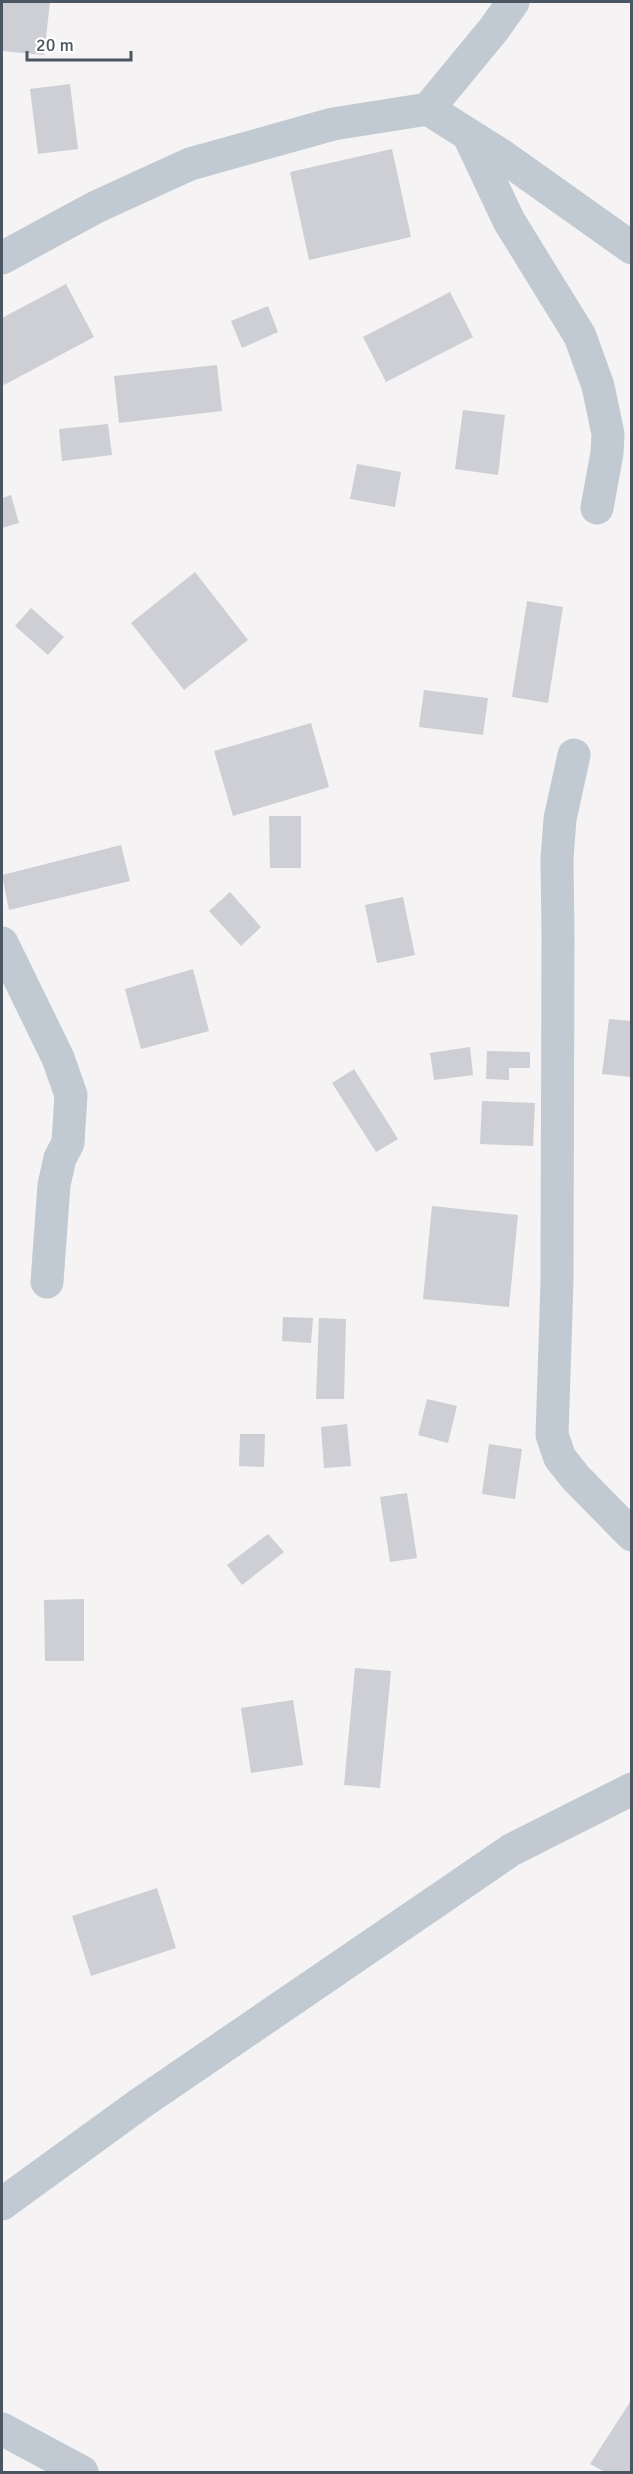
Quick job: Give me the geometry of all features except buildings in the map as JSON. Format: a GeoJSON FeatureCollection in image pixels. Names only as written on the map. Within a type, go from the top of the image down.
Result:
{"type":"FeatureCollection","features":[{"type":"Feature","properties":{"kind":"street"},"geometry":{"type":"LineString","coordinates":[[429,109],[513,2]]}},
{"type":"Feature","properties":{"kind":"street"},"geometry":{"type":"LineString","coordinates":[[2,258],[96,207],[190,164],[333,124],[429,109],[467,132],[632,248]]}},
{"type":"Feature","properties":{"kind":"street"},"geometry":{"type":"LineString","coordinates":[[467,132],[509,220],[580,336],[598,386],[608,434],[607,453],[597,508]]}},
{"type":"Feature","properties":{"kind":"street"},"geometry":{"type":"LineString","coordinates":[[574,755],[560,819],[557,859],[557,1282],[552,1435],[560,1458],[576,1478],[632,1535]]}},
{"type":"Feature","properties":{"kind":"street"},"geometry":{"type":"LineString","coordinates":[[2,943],[58,1058],[70,1095],[68,1143],[60,1158],[54,1185],[47,1282]]}},
{"type":"Feature","properties":{"kind":"street"},"geometry":{"type":"LineString","coordinates":[[2,2204],[141,2103],[511,1850],[632,1789]]}},
{"type":"Feature","properties":{"kind":"street"},"geometry":{"type":"LineString","coordinates":[[2,2429],[82,2472]]}}]}
